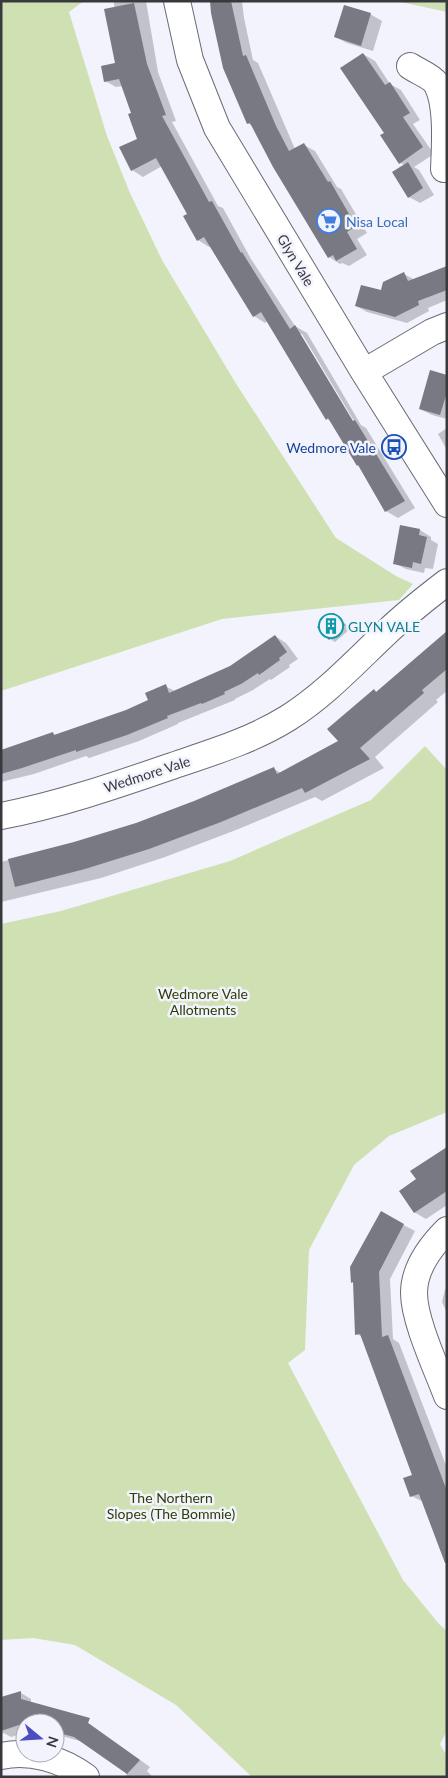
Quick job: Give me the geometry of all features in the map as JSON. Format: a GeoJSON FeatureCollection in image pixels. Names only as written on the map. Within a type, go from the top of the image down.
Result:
{"type":"FeatureCollection","features":[{"type":"Feature","properties":{"kind":"street","name":"Glyn Vale"},"geometry":{"type":"LineString","coordinates":[[177,1],[190,60],[216,128],[364,372],[447,504]]}},
{"type":"Feature","properties":{"kind":"street"},"geometry":{"type":"LineString","coordinates":[[410,66],[435,82],[446,107],[444,169]]}},
{"type":"Feature","properties":{"kind":"street"},"geometry":{"type":"LineString","coordinates":[[364,372],[432,332],[447,326]]}},
{"type":"Feature","properties":{"kind":"street","name":"Wedmore Vale"},"geometry":{"type":"LineString","coordinates":[[1,816],[52,804],[124,782],[229,747],[258,734],[289,717],[323,692],[345,674],[387,631],[447,582]]}},
{"type":"Feature","properties":{"kind":"street"},"geometry":{"type":"LineString","coordinates":[[447,1230],[431,1247],[420,1268],[414,1293],[419,1321],[447,1396]]}},
{"type":"Feature","properties":{"kind":"street"},"geometry":{"type":"LineString","coordinates":[[1,1756],[38,1755],[68,1765],[86,1777]]}},
{"type":"Feature","properties":{"kind":"green space"},"geometry":{"type":"Polygon","coordinates":[[[1,1],[84,1],[69,12],[107,136],[130,193],[162,260],[235,382],[336,538],[396,576],[413,584],[399,600],[222,619],[1,691],[1,1]]]}},
{"type":"Feature","properties":{"kind":"green space"},"geometry":{"type":"Polygon","coordinates":[[[396,1],[447,1],[447,12],[396,1]]]}},
{"type":"Feature","properties":{"kind":"green space","name":"The Northern Slopes (The Bommie)"},"geometry":{"type":"Polygon","coordinates":[[[425,746],[447,770],[447,1112],[389,1136],[354,1165],[309,1250],[305,1350],[288,1363],[403,1580],[447,1631],[447,1731],[440,1744],[447,1756],[447,1777],[252,1777],[176,1705],[75,1645],[33,1638],[1,1640],[1,924],[61,911],[230,861],[371,800],[425,746]]]}},
{"type":"Feature","properties":{"kind":"building"},"geometry":{"type":"Polygon","coordinates":[[[210,1],[231,1],[243,56],[246,55],[276,126],[289,151],[304,143],[328,182],[330,181],[356,226],[347,232],[357,249],[336,261],[333,255],[328,258],[273,167],[250,123],[247,124],[223,68],[210,1]]]}},
{"type":"Feature","properties":{"kind":"building"},"geometry":{"type":"Polygon","coordinates":[[[134,3],[147,64],[166,115],[162,116],[209,202],[212,201],[241,253],[290,329],[295,325],[353,421],[355,420],[405,501],[385,512],[358,465],[328,418],[326,420],[261,312],[253,317],[204,237],[197,241],[183,216],[187,214],[156,158],[131,171],[119,147],[137,139],[128,114],[131,113],[119,79],[104,82],[101,66],[115,63],[104,9],[134,3]]]}},
{"type":"Feature","properties":{"kind":"building"},"geometry":{"type":"Polygon","coordinates":[[[344,5],[371,13],[361,46],[334,37],[344,5]]]}},
{"type":"Feature","properties":{"kind":"building"},"geometry":{"type":"Polygon","coordinates":[[[363,53],[385,85],[390,82],[410,113],[403,117],[423,147],[399,164],[380,135],[384,133],[340,68],[363,53]]]}},
{"type":"Feature","properties":{"kind":"building"},"geometry":{"type":"Polygon","coordinates":[[[408,162],[423,188],[408,198],[392,172],[408,162]]]}},
{"type":"Feature","properties":{"kind":"building"},"geometry":{"type":"Polygon","coordinates":[[[447,266],[447,290],[418,301],[419,305],[395,317],[355,306],[361,285],[381,290],[383,282],[404,272],[408,281],[447,266]]]}},
{"type":"Feature","properties":{"kind":"building"},"geometry":{"type":"Polygon","coordinates":[[[430,370],[447,375],[447,392],[440,415],[419,409],[430,370]]]}},
{"type":"Feature","properties":{"kind":"building"},"geometry":{"type":"Polygon","coordinates":[[[400,525],[420,529],[419,535],[427,537],[421,564],[413,562],[412,568],[393,564],[400,525]]]}},
{"type":"Feature","properties":{"kind":"building","name":"GLYN VALE"},"geometry":{"type":"Polygon","coordinates":[[[334,613],[345,625],[329,640],[317,627],[334,613]]]}},
{"type":"Feature","properties":{"kind":"building"},"geometry":{"type":"Polygon","coordinates":[[[447,631],[447,669],[422,690],[424,693],[360,748],[370,759],[305,793],[302,788],[221,822],[149,849],[85,869],[15,887],[8,859],[74,842],[136,823],[274,767],[277,774],[338,741],[327,729],[374,689],[376,692],[447,631]]]}},
{"type":"Feature","properties":{"kind":"building"},"geometry":{"type":"Polygon","coordinates":[[[275,635],[287,652],[279,658],[280,660],[259,675],[258,673],[224,692],[225,694],[167,716],[168,718],[127,735],[1,774],[1,750],[53,732],[54,735],[126,710],[148,700],[145,693],[166,684],[169,693],[230,666],[275,635]]]}},
{"type":"Feature","properties":{"kind":"building"},"geometry":{"type":"Polygon","coordinates":[[[447,1147],[447,1191],[414,1213],[399,1191],[416,1179],[410,1171],[447,1147]]]}},
{"type":"Feature","properties":{"kind":"building"},"geometry":{"type":"Polygon","coordinates":[[[381,1211],[404,1224],[379,1272],[382,1337],[388,1335],[447,1491],[447,1563],[445,1563],[419,1494],[410,1497],[403,1478],[412,1475],[360,1334],[355,1335],[353,1282],[351,1283],[350,1267],[381,1211]]]}},
{"type":"Feature","properties":{"kind":"building"},"geometry":{"type":"Polygon","coordinates":[[[21,1691],[21,1699],[90,1718],[88,1723],[140,1760],[127,1774],[74,1737],[65,1735],[65,1713],[15,1713],[15,1726],[1,1731],[1,1697],[21,1691]]]}},
{"type":"Feature","properties":{"kind":"place","name":"Nisa Local"},"geometry":{"type":"Point","coordinates":[329,221]}},
{"type":"Feature","properties":{"kind":"place","name":"Wedmore Vale"},"geometry":{"type":"Point","coordinates":[394,447]}},
{"type":"Feature","properties":{"kind":"place","name":"GLYN VALE"},"geometry":{"type":"Point","coordinates":[331,626]}},
{"type":"Feature","properties":{"kind":"park label","name":"Wedmore Vale Allotments"},"geometry":{"type":"Point","coordinates":[203,1002]}}]}
